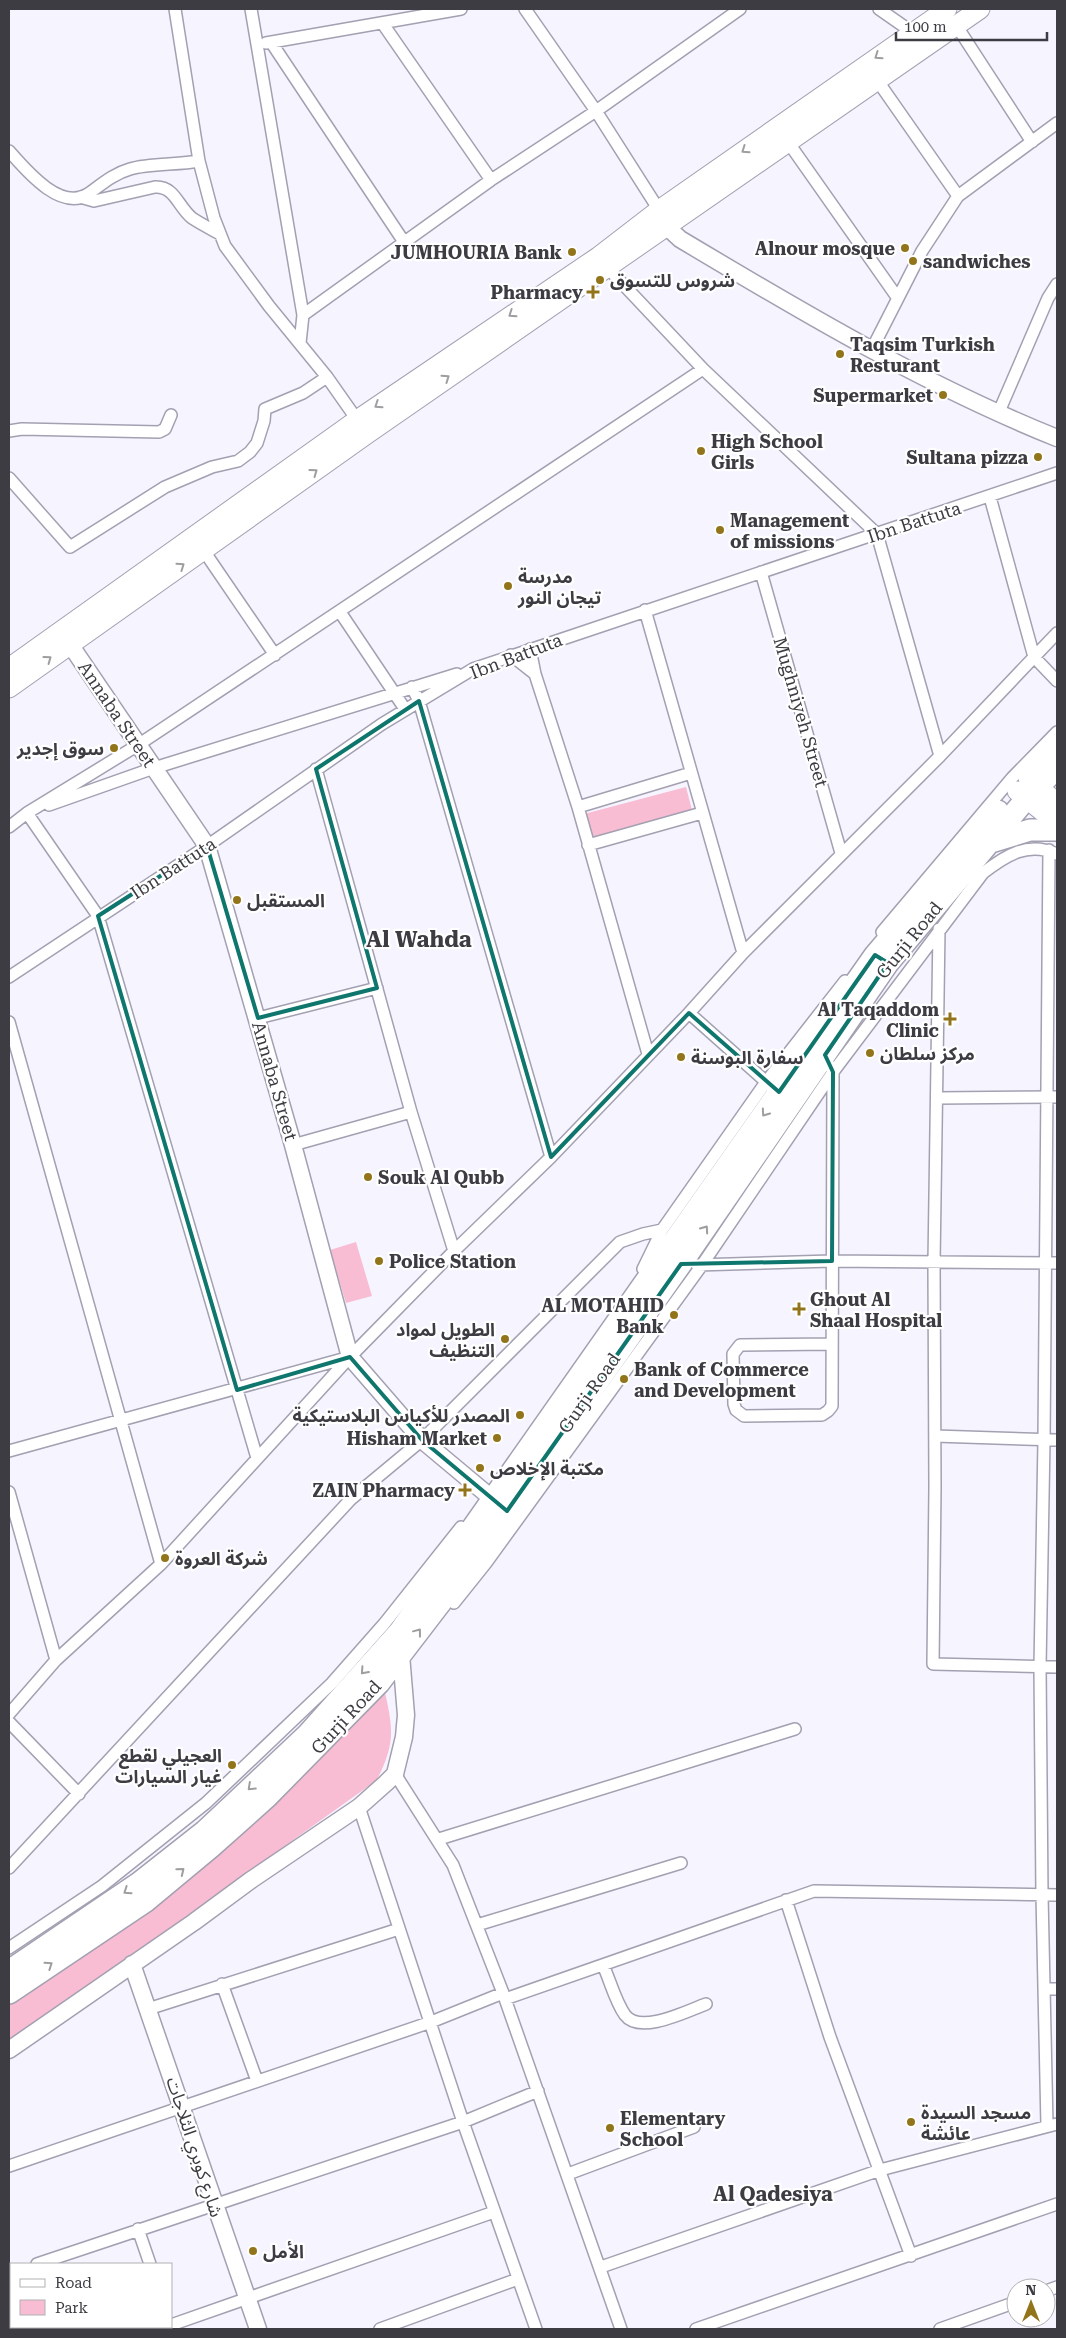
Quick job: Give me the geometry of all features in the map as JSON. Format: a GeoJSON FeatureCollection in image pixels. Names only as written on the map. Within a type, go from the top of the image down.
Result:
{"type":"FeatureCollection","features":[{"type":"Feature","properties":{"kind":"highway","name":"Gurji Road"},"geometry":{"type":"LineString","coordinates":[[9,1992],[146,1901],[211,1847],[267,1797],[379,1683],[461,1576],[496,1502],[773,1087],[882,959],[990,842],[1057,747]]}},
{"type":"Feature","properties":{"kind":"highway","name":"Gurji Road"},"geometry":{"type":"LineString","coordinates":[[9,1971],[139,1883],[205,1831],[307,1735],[400,1631],[496,1502],[691,1264],[829,1063],[882,959],[973,839],[1027,789],[1057,768]]}},
{"type":"Feature","properties":{"kind":"highway"},"geometry":{"type":"LineString","coordinates":[[990,842],[1030,830],[1057,830]]}},
{"type":"Feature","properties":{"kind":"main road"},"geometry":{"type":"LineString","coordinates":[[9,688],[65,637],[362,427],[602,262],[912,32],[947,9]]}},
{"type":"Feature","properties":{"kind":"main road"},"geometry":{"type":"LineString","coordinates":[[663,218],[788,142],[980,9]]}},
{"type":"Feature","properties":{"kind":"main road"},"geometry":{"type":"LineString","coordinates":[[663,218],[680,239],[797,309],[998,414],[1057,438]]}},
{"type":"Feature","properties":{"kind":"main road"},"geometry":{"type":"LineString","coordinates":[[9,668],[65,637],[204,551],[362,427]]}},
{"type":"Feature","properties":{"kind":"main road","name":"Annaba Street"},"geometry":{"type":"LineString","coordinates":[[65,637],[207,846],[258,1018],[350,1357],[422,1440],[496,1502]]}},
{"type":"Feature","properties":{"kind":"main road"},"geometry":{"type":"LineString","coordinates":[[1027,789],[1057,803]]}},
{"type":"Feature","properties":{"kind":"main road"},"geometry":{"type":"LineString","coordinates":[[1027,789],[1057,823]]}},
{"type":"Feature","properties":{"kind":"main road"},"geometry":{"type":"LineString","coordinates":[[9,2050],[359,1807],[395,1774],[404,1737],[406,1715],[401,1655]]}},
{"type":"Feature","properties":{"kind":"main road","name":"شارع كوبري الثلاجات"},"geometry":{"type":"LineString","coordinates":[[132,1964],[258,2329]]}},
{"type":"Feature","properties":{"kind":"street"},"geometry":{"type":"LineString","coordinates":[[175,9],[200,162],[211,210],[220,234],[228,251],[268,306],[327,377],[362,427]]}},
{"type":"Feature","properties":{"kind":"street"},"geometry":{"type":"LineString","coordinates":[[251,9],[303,315],[300,343]]}},
{"type":"Feature","properties":{"kind":"street"},"geometry":{"type":"LineString","coordinates":[[257,45],[461,9]]}},
{"type":"Feature","properties":{"kind":"street"},"geometry":{"type":"LineString","coordinates":[[525,9],[596,111],[663,218]]}},
{"type":"Feature","properties":{"kind":"street"},"geometry":{"type":"LineString","coordinates":[[303,315],[491,180],[596,111],[740,9]]}},
{"type":"Feature","properties":{"kind":"street"},"geometry":{"type":"LineString","coordinates":[[879,9],[912,32],[921,50]]}},
{"type":"Feature","properties":{"kind":"street"},"geometry":{"type":"LineString","coordinates":[[383,24],[491,180]]}},
{"type":"Feature","properties":{"kind":"street"},"geometry":{"type":"LineString","coordinates":[[956,25],[1032,142]]}},
{"type":"Feature","properties":{"kind":"street"},"geometry":{"type":"LineString","coordinates":[[271,42],[404,242]]}},
{"type":"Feature","properties":{"kind":"street"},"geometry":{"type":"LineString","coordinates":[[877,80],[958,196]]}},
{"type":"Feature","properties":{"kind":"street"},"geometry":{"type":"LineString","coordinates":[[872,349],[897,297],[922,252],[958,196],[1057,123]]}},
{"type":"Feature","properties":{"kind":"street"},"geometry":{"type":"LineString","coordinates":[[788,142],[897,297]]}},
{"type":"Feature","properties":{"kind":"street"},"geometry":{"type":"LineString","coordinates":[[9,151],[44,187],[67,197],[80,197],[94,201],[154,187],[165,188],[173,193],[192,218],[220,234]]}},
{"type":"Feature","properties":{"kind":"street"},"geometry":{"type":"LineString","coordinates":[[80,197],[105,180],[132,168],[200,162]]}},
{"type":"Feature","properties":{"kind":"street"},"geometry":{"type":"LineString","coordinates":[[602,262],[703,369],[877,534],[940,756]]}},
{"type":"Feature","properties":{"kind":"street"},"geometry":{"type":"LineString","coordinates":[[998,414],[1048,298],[1057,284]]}},
{"type":"Feature","properties":{"kind":"street"},"geometry":{"type":"LineString","coordinates":[[9,827],[275,655],[703,369]]}},
{"type":"Feature","properties":{"kind":"street"},"geometry":{"type":"LineString","coordinates":[[9,478],[70,547],[165,487],[212,468],[238,461],[250,452],[257,443],[264,421],[265,409],[302,392],[327,377]]}},
{"type":"Feature","properties":{"kind":"street"},"geometry":{"type":"LineString","coordinates":[[9,431],[159,432],[165,429],[171,415]]}},
{"type":"Feature","properties":{"kind":"street","name":"Ibn Battuta"},"geometry":{"type":"LineString","coordinates":[[10,972],[207,846],[405,709],[473,669],[1057,474]]}},
{"type":"Feature","properties":{"kind":"street"},"geometry":{"type":"LineString","coordinates":[[990,497],[1034,657],[1057,681]]}},
{"type":"Feature","properties":{"kind":"street"},"geometry":{"type":"LineString","coordinates":[[204,551],[275,655]]}},
{"type":"Feature","properties":{"kind":"street","name":"Mughniyeh Street"},"geometry":{"type":"LineString","coordinates":[[761,572],[841,853]]}},
{"type":"Feature","properties":{"kind":"street"},"geometry":{"type":"LineString","coordinates":[[645,610],[743,953]]}},
{"type":"Feature","properties":{"kind":"street"},"geometry":{"type":"LineString","coordinates":[[340,612],[405,709]]}},
{"type":"Feature","properties":{"kind":"street"},"geometry":{"type":"LineString","coordinates":[[9,1714],[56,1660],[161,1564],[350,1357],[454,1251],[551,1157],[689,1013],[743,953],[940,756],[1057,633]]}},
{"type":"Feature","properties":{"kind":"street"},"geometry":{"type":"LineString","coordinates":[[530,649],[535,674],[578,807],[648,1054]]}},
{"type":"Feature","properties":{"kind":"street"},"geometry":{"type":"LineString","coordinates":[[511,655],[535,674]]}},
{"type":"Feature","properties":{"kind":"street"},"geometry":{"type":"LineString","coordinates":[[9,818],[154,768],[473,669]]}},
{"type":"Feature","properties":{"kind":"street"},"geometry":{"type":"LineString","coordinates":[[412,687],[419,701],[551,1157]]}},
{"type":"Feature","properties":{"kind":"street"},"geometry":{"type":"LineString","coordinates":[[9,1948],[102,1886],[212,1796],[332,1683],[496,1502],[646,1265],[662,1230],[773,1087],[897,912],[1012,778],[1057,732]]}},
{"type":"Feature","properties":{"kind":"street"},"geometry":{"type":"LineString","coordinates":[[316,769],[411,1112],[454,1251]]}},
{"type":"Feature","properties":{"kind":"street"},"geometry":{"type":"LineString","coordinates":[[578,807],[691,773]]}},
{"type":"Feature","properties":{"kind":"street"},"geometry":{"type":"LineString","coordinates":[[28,813],[98,916],[257,1458]]}},
{"type":"Feature","properties":{"kind":"street"},"geometry":{"type":"LineString","coordinates":[[588,845],[702,813]]}},
{"type":"Feature","properties":{"kind":"street"},"geometry":{"type":"LineString","coordinates":[[601,2267],[880,2170],[1052,2125],[1044,1989],[1040,1668],[1045,1263],[1052,1097],[1053,852],[1032,848],[1005,856],[983,872],[939,929],[829,1063],[832,1406],[828,1412],[822,1415],[744,1416],[736,1410],[734,1404],[733,1354],[740,1345],[831,1344]]}},
{"type":"Feature","properties":{"kind":"street"},"geometry":{"type":"LineString","coordinates":[[939,929],[938,1098],[934,1263],[933,1664],[1057,1667]]}},
{"type":"Feature","properties":{"kind":"street"},"geometry":{"type":"LineString","coordinates":[[258,1018],[377,988]]}},
{"type":"Feature","properties":{"kind":"street"},"geometry":{"type":"LineString","coordinates":[[689,1013],[773,1087]]}},
{"type":"Feature","properties":{"kind":"street"},"geometry":{"type":"LineString","coordinates":[[9,1022],[161,1564]]}},
{"type":"Feature","properties":{"kind":"street"},"geometry":{"type":"LineString","coordinates":[[938,1098],[1052,1097]]}},
{"type":"Feature","properties":{"kind":"street"},"geometry":{"type":"LineString","coordinates":[[293,1145],[411,1112]]}},
{"type":"Feature","properties":{"kind":"street"},"geometry":{"type":"LineString","coordinates":[[9,1868],[351,1499],[422,1440],[620,1242],[662,1230]]}},
{"type":"Feature","properties":{"kind":"street"},"geometry":{"type":"LineString","coordinates":[[454,1603],[486,1563],[691,1264],[832,1261],[1057,1263]]}},
{"type":"Feature","properties":{"kind":"street"},"geometry":{"type":"LineString","coordinates":[[9,1451],[237,1390],[350,1357]]}},
{"type":"Feature","properties":{"kind":"street"},"geometry":{"type":"LineString","coordinates":[[935,1436],[1057,1440]]}},
{"type":"Feature","properties":{"kind":"street"},"geometry":{"type":"LineString","coordinates":[[9,1492],[56,1660]]}},
{"type":"Feature","properties":{"kind":"street"},"geometry":{"type":"LineString","coordinates":[[9,1722],[79,1794]]}},
{"type":"Feature","properties":{"kind":"street"},"geometry":{"type":"LineString","coordinates":[[439,1839],[795,1728]]}},
{"type":"Feature","properties":{"kind":"street"},"geometry":{"type":"LineString","coordinates":[[395,1774],[439,1839],[453,1865],[504,1996],[601,2267],[621,2329]]}},
{"type":"Feature","properties":{"kind":"street"},"geometry":{"type":"LineString","coordinates":[[359,1807],[463,2122],[536,2329]]}},
{"type":"Feature","properties":{"kind":"street"},"geometry":{"type":"LineString","coordinates":[[477,1925],[681,1863]]}},
{"type":"Feature","properties":{"kind":"street"},"geometry":{"type":"LineString","coordinates":[[9,2166],[504,1996],[603,1965],[814,1891],[1057,1895]]}},
{"type":"Feature","properties":{"kind":"street"},"geometry":{"type":"LineString","coordinates":[[786,1900],[830,2037],[911,2256]]}},
{"type":"Feature","properties":{"kind":"street"},"geometry":{"type":"LineString","coordinates":[[148,2009],[399,1929]]}},
{"type":"Feature","properties":{"kind":"street"},"geometry":{"type":"LineString","coordinates":[[603,1965],[624,2013],[632,2022],[640,2024],[654,2022],[706,2004]]}},
{"type":"Feature","properties":{"kind":"street"},"geometry":{"type":"LineString","coordinates":[[222,1984],[257,2081]]}},
{"type":"Feature","properties":{"kind":"street"},"geometry":{"type":"LineString","coordinates":[[1044,1989],[1057,1989]]}},
{"type":"Feature","properties":{"kind":"street"},"geometry":{"type":"LineString","coordinates":[[40,2263],[463,2122],[538,2091]]}},
{"type":"Feature","properties":{"kind":"street"},"geometry":{"type":"LineString","coordinates":[[568,2174],[694,2127]]}},
{"type":"Feature","properties":{"kind":"street"},"geometry":{"type":"LineString","coordinates":[[696,2329],[1057,2204]]}},
{"type":"Feature","properties":{"kind":"street"},"geometry":{"type":"LineString","coordinates":[[172,2325],[494,2212]]}},
{"type":"Feature","properties":{"kind":"street"},"geometry":{"type":"LineString","coordinates":[[138,2229],[150,2263]]}},
{"type":"Feature","properties":{"kind":"street"},"geometry":{"type":"LineString","coordinates":[[380,2329],[518,2279]]}},
{"type":"Feature","properties":{"kind":"street"},"geometry":{"type":"LineString","coordinates":[[940,2329],[1006,2306]]}},
{"type":"Feature","properties":{"kind":"highlighted area"},"geometry":{"type":"Polygon","coordinates":[[[419,701],[551,1157],[689,1013],[779,1092],[875,955],[888,963],[825,1055],[833,1072],[832,1261],[681,1264],[507,1511],[422,1440],[350,1357],[237,1390],[98,916],[207,846],[258,1018],[377,988],[316,769],[419,701]]]}},
{"type":"Feature","properties":{"kind":"green space"},"geometry":{"type":"Polygon","coordinates":[[[686,787],[692,810],[591,838],[584,814],[686,787]]]}},
{"type":"Feature","properties":{"kind":"green space"},"geometry":{"type":"Polygon","coordinates":[[[356,1242],[372,1296],[346,1303],[330,1250],[356,1242]]]}},
{"type":"Feature","properties":{"kind":"green space"},"geometry":{"type":"Polygon","coordinates":[[[384,1688],[391,1735],[387,1755],[377,1780],[9,2043],[9,2003],[384,1688]]]}},
{"type":"Feature","properties":{"kind":"place","name":"Alnour mosque"},"geometry":{"type":"Point","coordinates":[905,248]}},
{"type":"Feature","properties":{"kind":"place","name":"JUMHOURIA Bank"},"geometry":{"type":"Point","coordinates":[572,252]}},
{"type":"Feature","properties":{"kind":"place","name":"sandwiches"},"geometry":{"type":"Point","coordinates":[913,261]}},
{"type":"Feature","properties":{"kind":"place","name":"شروس للتسوق"},"geometry":{"type":"Point","coordinates":[600,280]}},
{"type":"Feature","properties":{"kind":"place","name":"Pharmacy"},"geometry":{"type":"Point","coordinates":[593,292]}},
{"type":"Feature","properties":{"kind":"place","name":"Taqsim Turkish Resturant"},"geometry":{"type":"Point","coordinates":[840,354]}},
{"type":"Feature","properties":{"kind":"place","name":"Supermarket"},"geometry":{"type":"Point","coordinates":[943,395]}},
{"type":"Feature","properties":{"kind":"place","name":"High School Girls"},"geometry":{"type":"Point","coordinates":[701,451]}},
{"type":"Feature","properties":{"kind":"place","name":"Sultana pizza"},"geometry":{"type":"Point","coordinates":[1038,457]}},
{"type":"Feature","properties":{"kind":"place","name":"Management of missions"},"geometry":{"type":"Point","coordinates":[720,530]}},
{"type":"Feature","properties":{"kind":"place","name":"مدرسة تيجان النور"},"geometry":{"type":"Point","coordinates":[508,586]}},
{"type":"Feature","properties":{"kind":"place","name":"سوق إجدير"},"geometry":{"type":"Point","coordinates":[114,748]}},
{"type":"Feature","properties":{"kind":"place","name":"المستقبل"},"geometry":{"type":"Point","coordinates":[237,900]}},
{"type":"Feature","properties":{"kind":"place","name":"Al Taqaddom Clinic"},"geometry":{"type":"Point","coordinates":[950,1019]}},
{"type":"Feature","properties":{"kind":"place","name":"مركز سلطان"},"geometry":{"type":"Point","coordinates":[870,1053]}},
{"type":"Feature","properties":{"kind":"place","name":"سفارة البوسنة"},"geometry":{"type":"Point","coordinates":[681,1057]}},
{"type":"Feature","properties":{"kind":"place","name":"Souk Al Qubb"},"geometry":{"type":"Point","coordinates":[368,1177]}},
{"type":"Feature","properties":{"kind":"place","name":"Police Station"},"geometry":{"type":"Point","coordinates":[379,1261]}},
{"type":"Feature","properties":{"kind":"place","name":"Ghout Al Shaal Hospital"},"geometry":{"type":"Point","coordinates":[799,1309]}},
{"type":"Feature","properties":{"kind":"place","name":"AL MOTAHID Bank"},"geometry":{"type":"Point","coordinates":[674,1315]}},
{"type":"Feature","properties":{"kind":"place","name":"الطويل لمواد التنظيف"},"geometry":{"type":"Point","coordinates":[505,1339]}},
{"type":"Feature","properties":{"kind":"place","name":"Bank of Commerce and Development"},"geometry":{"type":"Point","coordinates":[624,1379]}},
{"type":"Feature","properties":{"kind":"place","name":"المصدر للأكياس البلاستيكية"},"geometry":{"type":"Point","coordinates":[520,1415]}},
{"type":"Feature","properties":{"kind":"place","name":"Hisham Market"},"geometry":{"type":"Point","coordinates":[497,1438]}},
{"type":"Feature","properties":{"kind":"place","name":"مكتبة الإخلاص"},"geometry":{"type":"Point","coordinates":[480,1468]}},
{"type":"Feature","properties":{"kind":"place","name":"ZAIN Pharmacy"},"geometry":{"type":"Point","coordinates":[465,1490]}},
{"type":"Feature","properties":{"kind":"place","name":"شركة العروة"},"geometry":{"type":"Point","coordinates":[165,1558]}},
{"type":"Feature","properties":{"kind":"place","name":"العجيلي لقطع غيار السيارات"},"geometry":{"type":"Point","coordinates":[232,1765]}},
{"type":"Feature","properties":{"kind":"place","name":"مسجد السيدة عائشة"},"geometry":{"type":"Point","coordinates":[911,2122]}},
{"type":"Feature","properties":{"kind":"place","name":"Elementary School"},"geometry":{"type":"Point","coordinates":[610,2128]}},
{"type":"Feature","properties":{"kind":"place","name":"الأمل"},"geometry":{"type":"Point","coordinates":[253,2251]}},
{"type":"Feature","properties":{"kind":"district","name":"Al Wahda"},"geometry":{"type":"Point","coordinates":[419,939]}},
{"type":"Feature","properties":{"kind":"district","name":"Al Qadesiya"},"geometry":{"type":"Point","coordinates":[773,2194]}}]}
